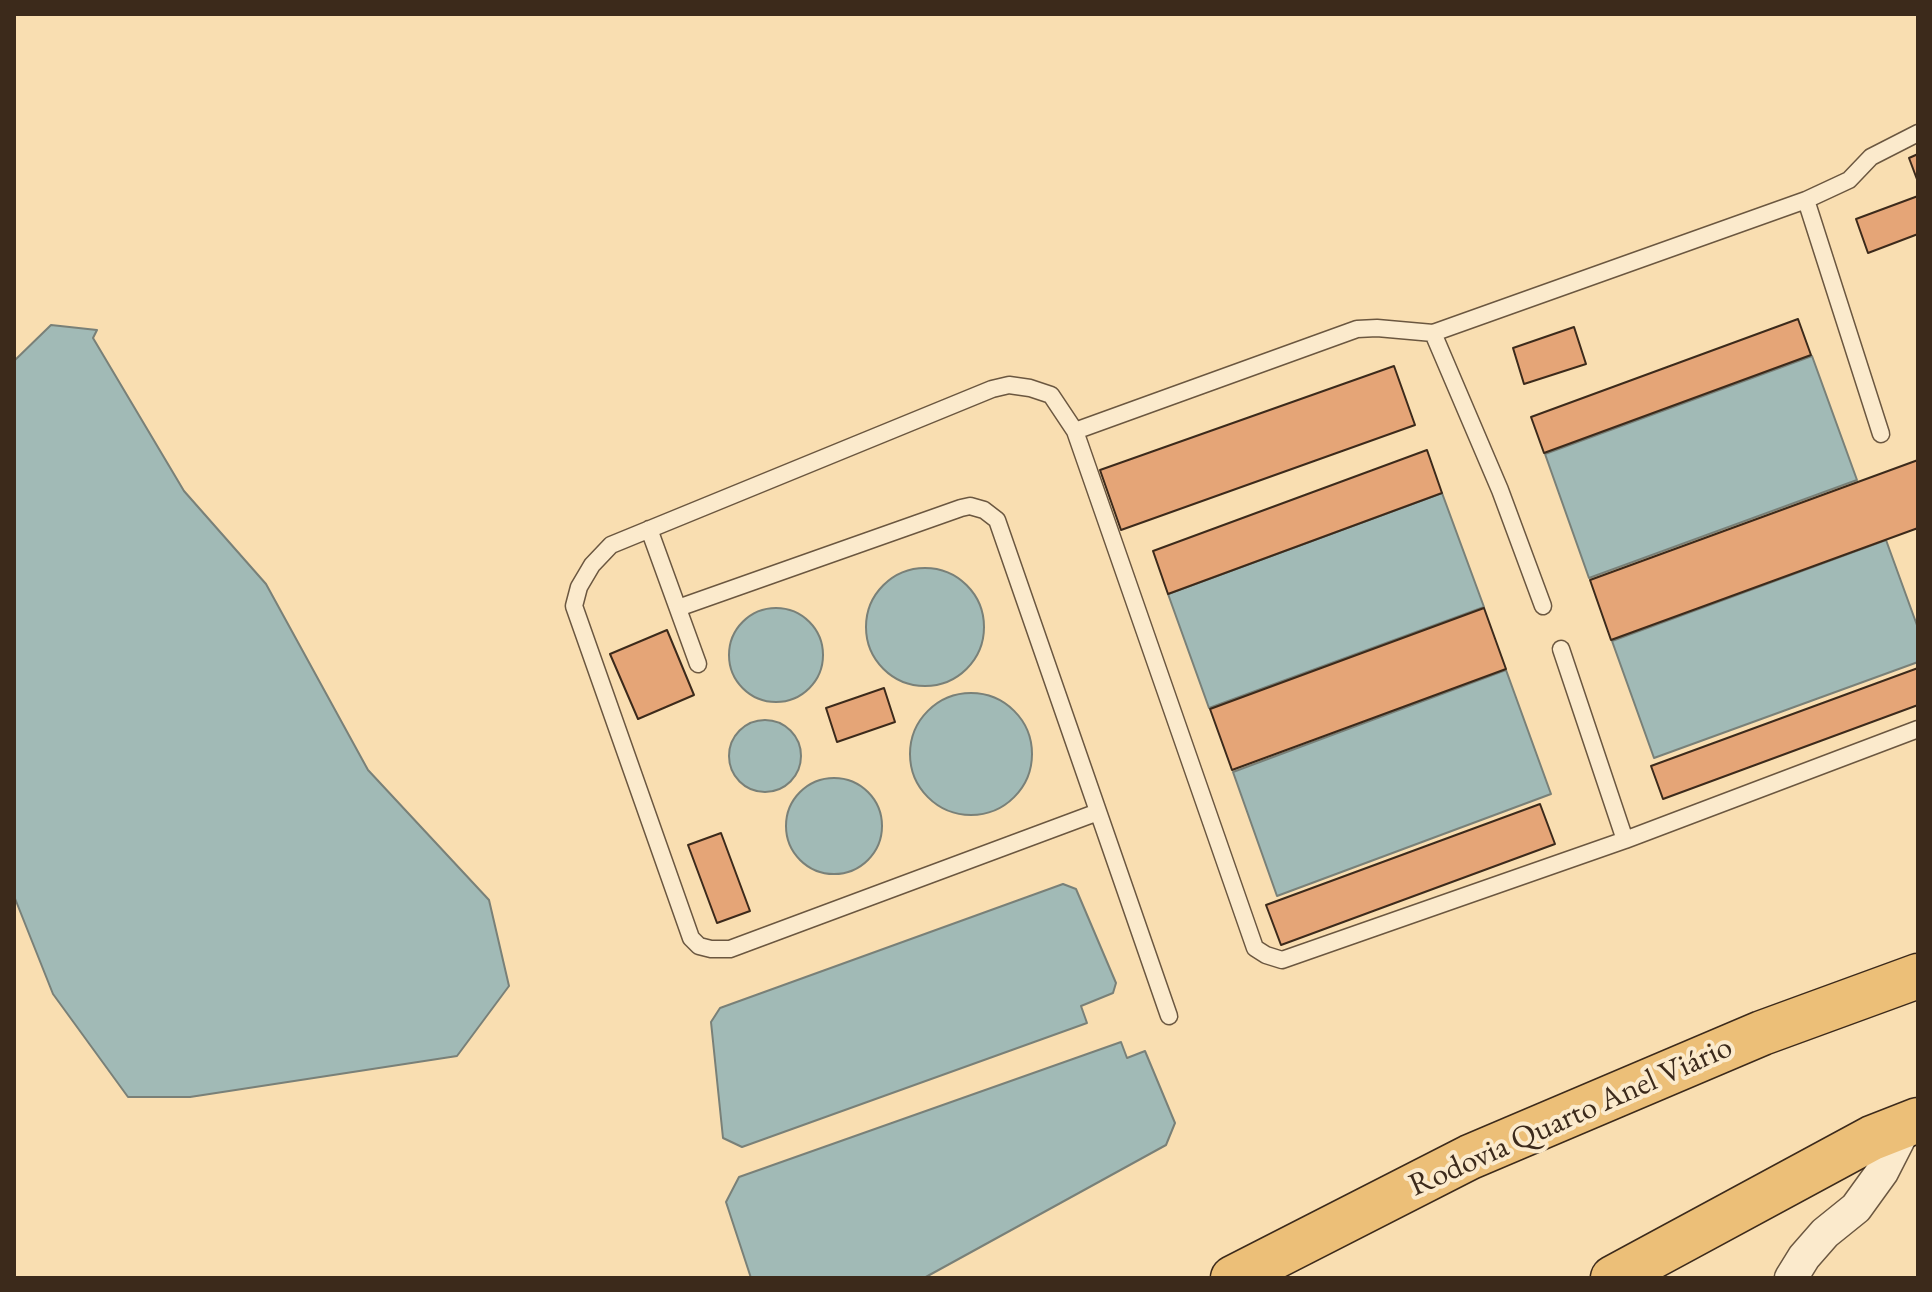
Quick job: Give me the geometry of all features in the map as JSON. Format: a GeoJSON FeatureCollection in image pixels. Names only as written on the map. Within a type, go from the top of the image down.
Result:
{"type":"FeatureCollection","features":[{"type":"Feature","properties":{"kind":"highway","name":"Rodovia Quarto Anel Viário"},"geometry":{"type":"LineString","coordinates":[[1233,1278],[1470,1157],[1762,1033],[1918,976]]}},
{"type":"Feature","properties":{"kind":"highway"},"geometry":{"type":"LineString","coordinates":[[1613,1278],[1872,1138],[1912,1122]]}},
{"type":"Feature","properties":{"kind":"street"},"geometry":{"type":"LineString","coordinates":[[1791,1278],[1825,1233],[1856,1208],[1912,1122]]}},
{"type":"Feature","properties":{"kind":"lane"},"geometry":{"type":"LineString","coordinates":[[1075,431],[1357,329],[1433,333],[1806,200],[1849,180],[1871,157],[1918,133]]}},
{"type":"Feature","properties":{"kind":"lane"},"geometry":{"type":"LineString","coordinates":[[1806,200],[1881,434]]}},
{"type":"Feature","properties":{"kind":"lane"},"geometry":{"type":"LineString","coordinates":[[1433,333],[1500,490],[1543,606]]}},
{"type":"Feature","properties":{"kind":"lane"},"geometry":{"type":"LineString","coordinates":[[1098,812],[730,949],[699,946],[691,938],[574,606],[579,587],[592,565],[611,545],[649,529],[1001,387],[1030,388],[1051,395],[1075,431],[1255,948],[1282,960],[1625,840],[1918,729]]}},
{"type":"Feature","properties":{"kind":"lane"},"geometry":{"type":"LineString","coordinates":[[678,608],[961,508],[970,506],[984,510],[997,520],[1169,1016]]}},
{"type":"Feature","properties":{"kind":"lane"},"geometry":{"type":"LineString","coordinates":[[649,529],[698,664]]}},
{"type":"Feature","properties":{"kind":"lane"},"geometry":{"type":"LineString","coordinates":[[1561,649],[1625,840]]}},
{"type":"Feature","properties":{"kind":"water"},"geometry":{"type":"Polygon","coordinates":[[[51,325],[97,330],[93,338],[184,491],[266,584],[368,770],[489,900],[509,986],[457,1056],[190,1097],[128,1097],[53,994],[14,896],[14,361],[51,325]]]}},
{"type":"Feature","properties":{"kind":"water"},"geometry":{"type":"Polygon","coordinates":[[[1812,356],[1857,480],[1589,578],[1545,454],[1812,356]]]}},
{"type":"Feature","properties":{"kind":"water"},"geometry":{"type":"Polygon","coordinates":[[[1442,493],[1484,607],[1209,708],[1168,594],[1442,493]]]}},
{"type":"Feature","properties":{"kind":"water"},"geometry":{"type":"Polygon","coordinates":[[[1886,540],[1918,628],[1918,662],[1654,758],[1612,641],[1886,540]]]}},
{"type":"Feature","properties":{"kind":"water"},"geometry":{"type":"Polygon","coordinates":[[[925,568],[948,573],[967,585],[979,604],[984,627],[979,650],[967,669],[948,681],[925,686],[902,681],[883,669],[871,650],[866,627],[871,604],[883,585],[902,573],[925,568]]]}},
{"type":"Feature","properties":{"kind":"water"},"geometry":{"type":"Polygon","coordinates":[[[767,608],[785,608],[810,621],[820,637],[823,655],[820,673],[810,689],[785,702],[767,702],[742,689],[729,664],[729,646],[742,621],[767,608]]]}},
{"type":"Feature","properties":{"kind":"water"},"geometry":{"type":"Polygon","coordinates":[[[1506,670],[1551,794],[1277,896],[1233,772],[1506,670]]]}},
{"type":"Feature","properties":{"kind":"water"},"geometry":{"type":"Polygon","coordinates":[[[971,693],[994,698],[1014,711],[1027,731],[1032,754],[1027,777],[1014,797],[994,810],[971,815],[948,810],[928,797],[915,777],[910,754],[915,731],[928,711],[948,698],[971,693]]]}},
{"type":"Feature","properties":{"kind":"water"},"geometry":{"type":"Polygon","coordinates":[[[765,720],[785,726],[795,736],[801,756],[795,776],[785,786],[765,792],[745,786],[735,776],[729,756],[735,736],[745,726],[765,720]]]}},
{"type":"Feature","properties":{"kind":"water"},"geometry":{"type":"Polygon","coordinates":[[[834,778],[852,782],[868,792],[878,808],[882,826],[878,844],[868,860],[852,870],[834,874],[816,870],[800,860],[790,844],[786,826],[790,808],[800,792],[816,782],[834,778]]]}},
{"type":"Feature","properties":{"kind":"water"},"geometry":{"type":"Polygon","coordinates":[[[1063,884],[1076,889],[1116,983],[1113,993],[1081,1006],[1087,1023],[742,1147],[723,1138],[711,1022],[720,1008],[1063,884]]]}},
{"type":"Feature","properties":{"kind":"water"},"geometry":{"type":"Polygon","coordinates":[[[1121,1042],[1127,1058],[1145,1051],[1175,1123],[1166,1145],[924,1278],[751,1278],[726,1202],[739,1177],[1121,1042]]]}},
{"type":"Feature","properties":{"kind":"building"},"geometry":{"type":"Polygon","coordinates":[[[1918,154],[1918,182],[1909,158],[1918,154]]]}},
{"type":"Feature","properties":{"kind":"building"},"geometry":{"type":"Polygon","coordinates":[[[1918,196],[1918,234],[1868,253],[1856,219],[1918,196]]]}},
{"type":"Feature","properties":{"kind":"building"},"geometry":{"type":"Polygon","coordinates":[[[1798,319],[1811,355],[1544,453],[1531,417],[1798,319]]]}},
{"type":"Feature","properties":{"kind":"building"},"geometry":{"type":"Polygon","coordinates":[[[1574,327],[1586,364],[1524,384],[1513,348],[1574,327]]]}},
{"type":"Feature","properties":{"kind":"building"},"geometry":{"type":"Polygon","coordinates":[[[1394,366],[1415,425],[1121,530],[1100,470],[1394,366]]]}},
{"type":"Feature","properties":{"kind":"building"},"geometry":{"type":"Polygon","coordinates":[[[1427,450],[1442,493],[1168,594],[1153,551],[1427,450]]]}},
{"type":"Feature","properties":{"kind":"building"},"geometry":{"type":"Polygon","coordinates":[[[1918,460],[1918,528],[1611,640],[1590,580],[1918,460]]]}},
{"type":"Feature","properties":{"kind":"building"},"geometry":{"type":"Polygon","coordinates":[[[1484,608],[1506,669],[1232,770],[1210,709],[1484,608]]]}},
{"type":"Feature","properties":{"kind":"building"},"geometry":{"type":"Polygon","coordinates":[[[667,630],[694,695],[638,719],[610,654],[667,630]]]}},
{"type":"Feature","properties":{"kind":"building"},"geometry":{"type":"Polygon","coordinates":[[[1918,668],[1918,705],[1663,799],[1651,766],[1918,668]]]}},
{"type":"Feature","properties":{"kind":"building"},"geometry":{"type":"Polygon","coordinates":[[[884,688],[895,722],[837,742],[826,708],[884,688]]]}},
{"type":"Feature","properties":{"kind":"building"},"geometry":{"type":"Polygon","coordinates":[[[1540,804],[1555,844],[1281,945],[1266,905],[1540,804]]]}},
{"type":"Feature","properties":{"kind":"building"},"geometry":{"type":"Polygon","coordinates":[[[721,833],[750,911],[717,923],[688,845],[721,833]]]}}]}
